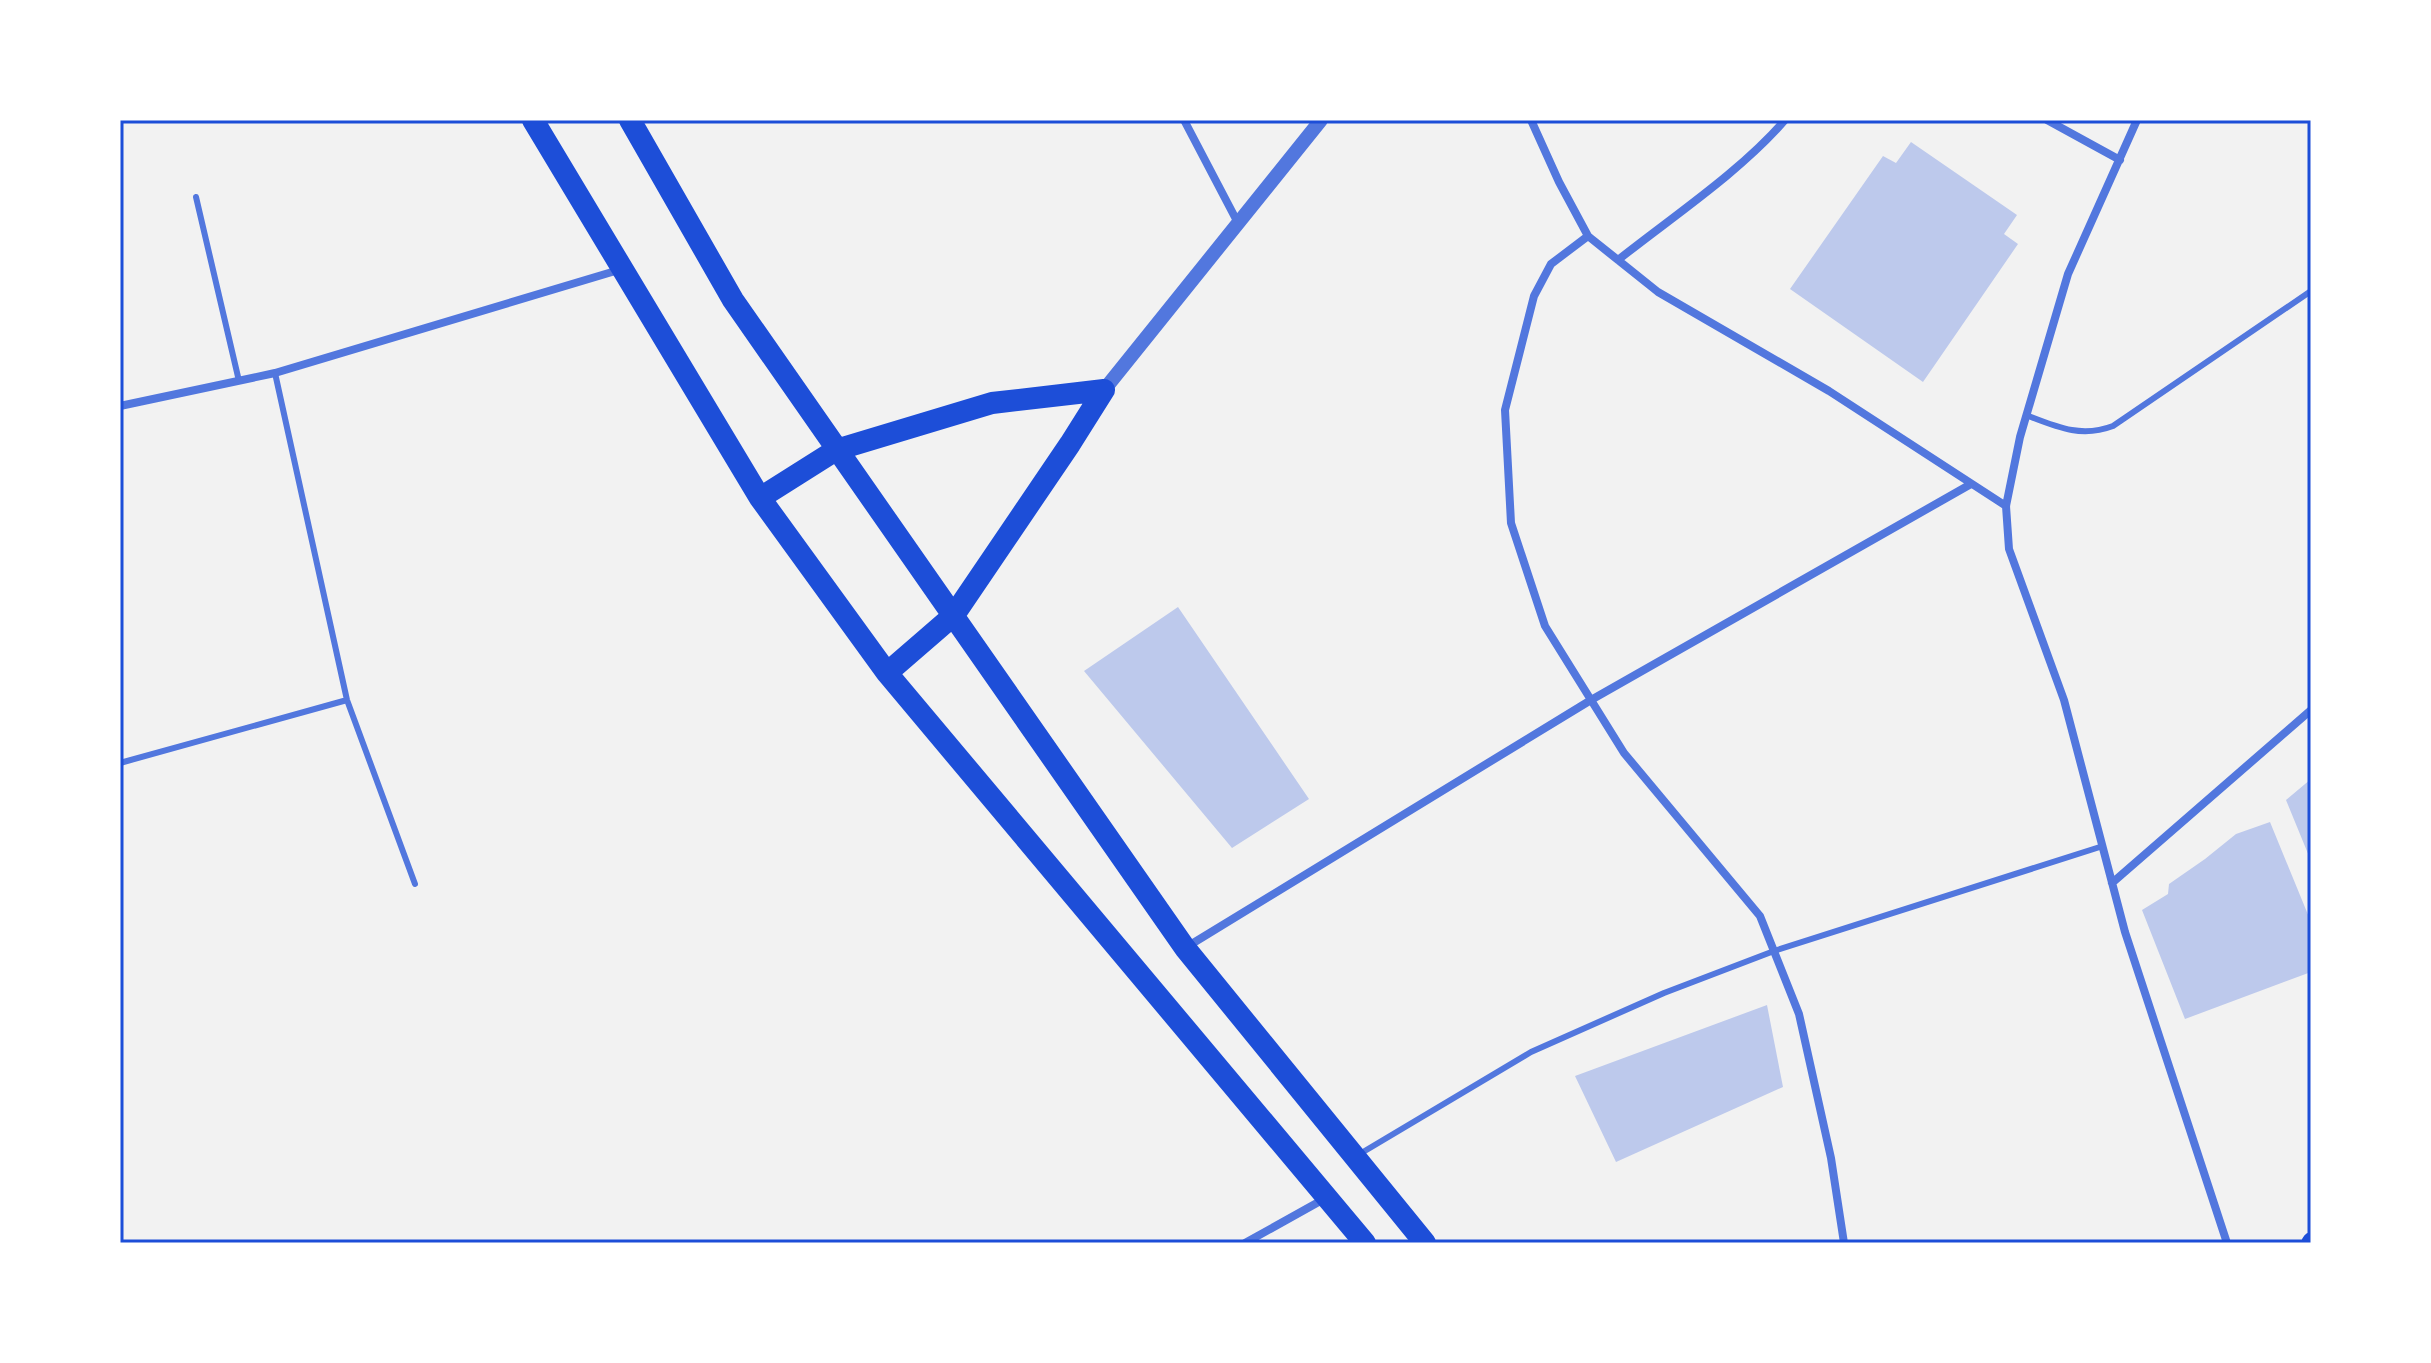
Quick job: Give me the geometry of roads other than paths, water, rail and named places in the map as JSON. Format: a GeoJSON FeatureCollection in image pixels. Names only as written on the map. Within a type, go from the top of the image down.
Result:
{"type":"FeatureCollection","features":[{"type":"Feature","properties":{"kind":"highway"},"geometry":{"type":"LineString","coordinates":[[533,120],[760,498],[887,673],[1365,1243]]}},
{"type":"Feature","properties":{"kind":"highway"},"geometry":{"type":"LineString","coordinates":[[630,120],[733,300],[1185,948],[1425,1243]]}},
{"type":"Feature","properties":{"kind":"highway"},"geometry":{"type":"LineString","coordinates":[[760,498],[836,450],[992,403],[1104,390]]}},
{"type":"Feature","properties":{"kind":"highway"},"geometry":{"type":"LineString","coordinates":[[887,673],[954,615],[1104,390]]}},
{"type":"Feature","properties":{"kind":"street"},"geometry":{"type":"LineString","coordinates":[[1184,120],[1238,223]]}},
{"type":"Feature","properties":{"kind":"street"},"geometry":{"type":"LineString","coordinates":[[1104,390],[1321,120]]}},
{"type":"Feature","properties":{"kind":"street"},"geometry":{"type":"LineString","coordinates":[[1531,120],[1588,236],[1658,292],[1829,391],[2006,506]]}},
{"type":"Feature","properties":{"kind":"street"},"geometry":{"type":"LineString","coordinates":[[1618,260],[1725,175],[1785,120]]}},
{"type":"Feature","properties":{"kind":"street"},"geometry":{"type":"LineString","coordinates":[[2047,120],[2120,160]]}},
{"type":"Feature","properties":{"kind":"street"},"geometry":{"type":"LineString","coordinates":[[2137,120],[2068,274],[2026,415],[2006,506],[2009,549],[2064,700],[2125,932],[2227,1243]]}},
{"type":"Feature","properties":{"kind":"street"},"geometry":{"type":"LineString","coordinates":[[1588,236],[1551,264],[1534,296],[1505,410],[1511,523],[1545,626],[1624,753],[1760,916],[1799,1014],[1831,1158],[1844,1243]]}},
{"type":"Feature","properties":{"kind":"street"},"geometry":{"type":"LineString","coordinates":[[120,406],[275,373],[623,269]]}},
{"type":"Feature","properties":{"kind":"street"},"geometry":{"type":"LineString","coordinates":[[1185,948],[1591,700],[1971,484]]}},
{"type":"Feature","properties":{"kind":"street"},"geometry":{"type":"LineString","coordinates":[[2112,883],[2311,710]]}},
{"type":"Feature","properties":{"kind":"street"},"geometry":{"type":"LineString","coordinates":[[1245,1243],[1328,1197]]}},
{"type":"Feature","properties":{"kind":"lane"},"geometry":{"type":"LineString","coordinates":[[196,197],[239,381]]}},
{"type":"Feature","properties":{"kind":"lane"},"geometry":{"type":"LineString","coordinates":[[2026,415],[2074,432],[2099,431],[2113,426],[2311,291]]}},
{"type":"Feature","properties":{"kind":"lane"},"geometry":{"type":"LineString","coordinates":[[275,373],[347,700],[415,884]]}},
{"type":"Feature","properties":{"kind":"lane"},"geometry":{"type":"LineString","coordinates":[[120,763],[347,700]]}},
{"type":"Feature","properties":{"kind":"lane"},"geometry":{"type":"LineString","coordinates":[[1355,1157],[1531,1052],[1664,993],[1774,951],[2103,846]]}}]}
